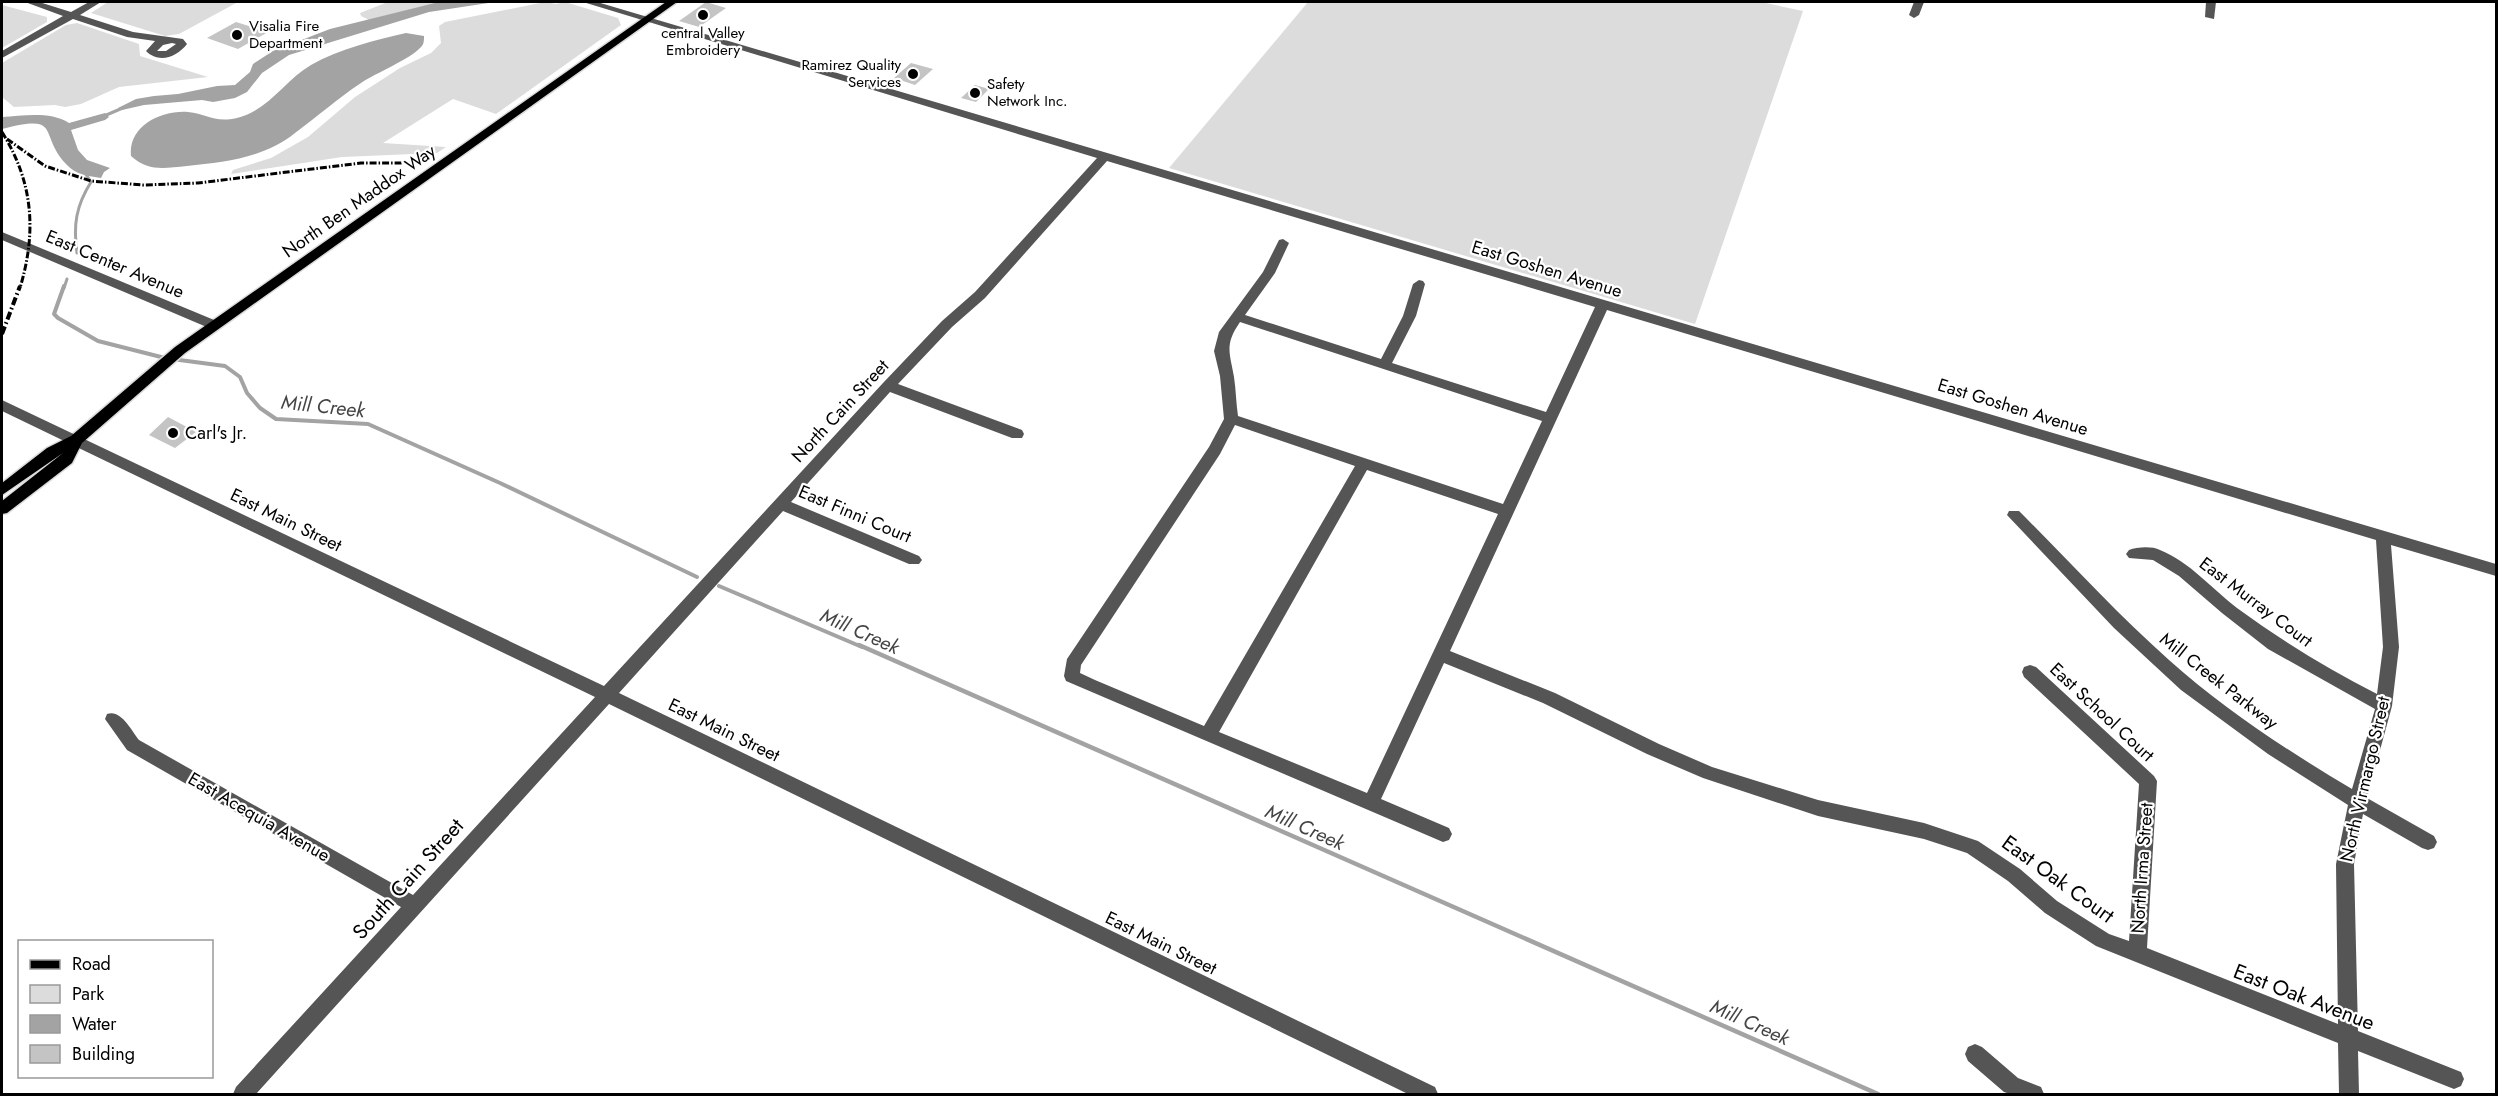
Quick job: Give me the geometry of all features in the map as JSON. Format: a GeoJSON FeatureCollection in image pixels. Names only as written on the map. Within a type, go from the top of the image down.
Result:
{"type":"FeatureCollection","features":[{"type":"Feature","properties":{"kind":"main road","name":"North Ben Maddox Way"},"geometry":{"type":"LineString","coordinates":[[76,440],[155,369],[214,325],[672,2]]}},
{"type":"Feature","properties":{"kind":"main road"},"geometry":{"type":"LineString","coordinates":[[2,490],[52,452],[76,440]]}},
{"type":"Feature","properties":{"kind":"main road"},"geometry":{"type":"LineString","coordinates":[[2,509],[67,459],[76,440]]}},
{"type":"Feature","properties":{"kind":"street"},"geometry":{"type":"LineString","coordinates":[[30,2],[131,35],[167,40],[151,49],[131,35]]}},
{"type":"Feature","properties":{"kind":"street"},"geometry":{"type":"LineString","coordinates":[[2,55],[96,2]]}},
{"type":"Feature","properties":{"kind":"street","name":"East Goshen Avenue"},"geometry":{"type":"LineString","coordinates":[[588,2],[2496,570]]}},
{"type":"Feature","properties":{"kind":"street"},"geometry":{"type":"LineString","coordinates":[[1914,15],[1919,2]]}},
{"type":"Feature","properties":{"kind":"street"},"geometry":{"type":"LineString","coordinates":[[2210,17],[2211,2]]}},
{"type":"Feature","properties":{"kind":"street","name":"North Cain Street"},"geometry":{"type":"LineString","coordinates":[[607,695],[888,386],[947,324],[980,295],[1105,156]]}},
{"type":"Feature","properties":{"kind":"street","name":"East Center Avenue"},"geometry":{"type":"LineString","coordinates":[[2,236],[214,325]]}},
{"type":"Feature","properties":{"kind":"street"},"geometry":{"type":"LineString","coordinates":[[1283,243],[1269,273],[1226,332],[1221,351],[1227,376],[1231,419],[1215,450],[1073,664],[1072,675],[1089,685],[1443,834]]}},
{"type":"Feature","properties":{"kind":"street"},"geometry":{"type":"LineString","coordinates":[[1384,365],[1403,332],[1414,306],[1419,284]]}},
{"type":"Feature","properties":{"kind":"street"},"geometry":{"type":"LineString","coordinates":[[1371,803],[1603,304]]}},
{"type":"Feature","properties":{"kind":"street"},"geometry":{"type":"LineString","coordinates":[[1237,317],[1550,419]]}},
{"type":"Feature","properties":{"kind":"street"},"geometry":{"type":"LineString","coordinates":[[888,386],[1017,434]]}},
{"type":"Feature","properties":{"kind":"street","name":"East Main Street"},"geometry":{"type":"LineString","coordinates":[[2,405],[607,695],[1428,1095]]}},
{"type":"Feature","properties":{"kind":"street"},"geometry":{"type":"LineString","coordinates":[[1231,419],[1507,511]]}},
{"type":"Feature","properties":{"kind":"street"},"geometry":{"type":"LineString","coordinates":[[1208,735],[1364,463]]}},
{"type":"Feature","properties":{"kind":"street","name":"East Finni Court"},"geometry":{"type":"LineString","coordinates":[[780,504],[914,560]]}},
{"type":"Feature","properties":{"kind":"street","name":"Mill Creek Parkway"},"geometry":{"type":"LineString","coordinates":[[2014,515],[2112,618],[2187,685],[2284,757],[2357,803],[2428,842]]}},
{"type":"Feature","properties":{"kind":"street","name":"North Virmargo Street"},"geometry":{"type":"LineString","coordinates":[[2349,1095],[2345,864],[2357,803],[2384,706],[2391,646],[2383,536]]}},
{"type":"Feature","properties":{"kind":"street","name":"East Murray Court"},"geometry":{"type":"LineString","coordinates":[[2134,554],[2156,554],[2184,572],[2227,609],[2274,644],[2384,706]]}},
{"type":"Feature","properties":{"kind":"street","name":"East Oak Court"},"geometry":{"type":"LineString","coordinates":[[1440,654],[1549,698],[1653,749],[1709,773],[1818,808],[1953,839],[1990,857],[2077,925],[2137,955]]}},
{"type":"Feature","properties":{"kind":"street","name":"East School Court"},"geometry":{"type":"LineString","coordinates":[[2030,672],[2148,781]]}},
{"type":"Feature","properties":{"kind":"street","name":"South Cain Street"},"geometry":{"type":"LineString","coordinates":[[243,1095],[607,695]]}},
{"type":"Feature","properties":{"kind":"street","name":"East Acequia Avenue"},"geometry":{"type":"LineString","coordinates":[[113,719],[133,745],[414,905]]}},
{"type":"Feature","properties":{"kind":"street","name":"North Irma Street"},"geometry":{"type":"LineString","coordinates":[[2137,955],[2148,781]]}},
{"type":"Feature","properties":{"kind":"street","name":"East Oak Avenue"},"geometry":{"type":"LineString","coordinates":[[2137,955],[2454,1079]]}},
{"type":"Feature","properties":{"kind":"street"},"geometry":{"type":"LineString","coordinates":[[1975,1054],[2011,1084],[2034,1095]]}},
{"type":"Feature","properties":{"kind":"green space"},"geometry":{"type":"Polygon","coordinates":[[[108,2],[238,2],[179,34],[165,36],[91,13],[108,2]]]}},
{"type":"Feature","properties":{"kind":"green space"},"geometry":{"type":"Polygon","coordinates":[[[388,2],[442,2],[369,20],[361,16],[360,13],[388,2]]]}},
{"type":"Feature","properties":{"kind":"green space"},"geometry":{"type":"Polygon","coordinates":[[[545,2],[556,4],[565,2],[618,18],[621,25],[496,114],[453,99],[383,143],[446,147],[437,153],[342,157],[231,174],[233,170],[271,158],[308,137],[355,97],[400,68],[431,53],[441,43],[439,26],[445,22],[545,2]]]}},
{"type":"Feature","properties":{"kind":"green space"},"geometry":{"type":"Polygon","coordinates":[[[1308,2],[1761,2],[1803,11],[1695,324],[1169,168],[1308,2]]]}},
{"type":"Feature","properties":{"kind":"green space"},"geometry":{"type":"Polygon","coordinates":[[[2,5],[47,17],[47,22],[2,48],[2,5]]]}},
{"type":"Feature","properties":{"kind":"green space"},"geometry":{"type":"Polygon","coordinates":[[[77,23],[139,44],[140,56],[208,77],[119,87],[81,104],[65,107],[55,105],[14,107],[2,97],[2,63],[66,25],[77,23]]]}},
{"type":"Feature","properties":{"kind":"water"},"geometry":{"type":"Polygon","coordinates":[[[439,2],[495,2],[429,12],[289,55],[262,73],[247,92],[235,98],[213,102],[202,100],[144,105],[122,110],[118,108],[136,99],[235,85],[250,72],[253,64],[273,51],[330,29],[439,2]]]}},
{"type":"Feature","properties":{"kind":"water"},"geometry":{"type":"Polygon","coordinates":[[[406,33],[424,36],[424,43],[409,57],[361,83],[295,133],[270,148],[230,160],[171,168],[144,165],[131,156],[131,145],[135,136],[141,128],[157,117],[188,112],[211,118],[237,118],[258,109],[302,71],[322,59],[357,46],[406,33]]]}},
{"type":"Feature","properties":{"kind":"water"},"geometry":{"type":"Polygon","coordinates":[[[105,113],[109,117],[105,120],[71,130],[78,150],[87,160],[110,168],[101,178],[74,171],[67,165],[58,154],[42,125],[21,125],[2,129],[2,117],[45,116],[62,119],[69,123],[105,113]]]}},
{"type":"Feature","properties":{"kind":"building","name":"central Valley Embroidery"},"geometry":{"type":"Polygon","coordinates":[[[706,2],[726,8],[699,27],[679,21],[706,2]]]}},
{"type":"Feature","properties":{"kind":"building","name":"Visalia Fire Department"},"geometry":{"type":"Polygon","coordinates":[[[236,22],[268,32],[238,49],[207,38],[236,22]]]}},
{"type":"Feature","properties":{"kind":"building","name":"Ramirez Quality Services"},"geometry":{"type":"Polygon","coordinates":[[[911,63],[933,69],[915,85],[894,78],[911,63]]]}},
{"type":"Feature","properties":{"kind":"building","name":"Safety Network Inc."},"geometry":{"type":"Polygon","coordinates":[[[975,85],[989,89],[976,102],[961,98],[975,85]]]}},
{"type":"Feature","properties":{"kind":"building","name":"Carl's Jr."},"geometry":{"type":"Polygon","coordinates":[[[168,417],[196,432],[175,448],[149,435],[168,417]]]}},
{"type":"Feature","properties":{"kind":"waterway"},"geometry":{"type":"LineString","coordinates":[[104,116],[125,107]]}},
{"type":"Feature","properties":{"kind":"waterway","name":"Mill Creek"},"geometry":{"type":"LineString","coordinates":[[77,253],[75,233],[77,216],[82,199],[91,182],[85,173]]}},
{"type":"Feature","properties":{"kind":"waterway","name":"Mill Creek"},"geometry":{"type":"LineString","coordinates":[[64,288],[67,279]]}},
{"type":"Feature","properties":{"kind":"waterway","name":"Mill Creek"},"geometry":{"type":"LineString","coordinates":[[64,286],[54,314],[58,318],[98,341],[165,358]]}},
{"type":"Feature","properties":{"kind":"waterway","name":"Mill Creek"},"geometry":{"type":"LineString","coordinates":[[172,359],[225,366],[240,377],[247,393],[260,408],[276,419],[368,424],[500,483],[697,577]]}},
{"type":"Feature","properties":{"kind":"waterway","name":"Mill Creek"},"geometry":{"type":"LineString","coordinates":[[719,586],[862,647]]}},
{"type":"Feature","properties":{"kind":"waterway","name":"Mill Creek"},"geometry":{"type":"LineString","coordinates":[[859,645],[1878,1094]]}},
{"type":"Feature","properties":{"kind":"railway"},"geometry":{"type":"LineString","coordinates":[[2,132],[20,169],[29,207],[29,247],[20,288]]}},
{"type":"Feature","properties":{"kind":"railway"},"geometry":{"type":"LineString","coordinates":[[7,139],[45,166],[91,181],[143,185],[198,183],[361,163],[407,163]]}},
{"type":"Feature","properties":{"kind":"railway"},"geometry":{"type":"LineString","coordinates":[[2,334],[20,286]]}},
{"type":"Feature","properties":{"kind":"place","name":"central Valley Embroidery"},"geometry":{"type":"Point","coordinates":[703,15]}},
{"type":"Feature","properties":{"kind":"place","name":"Visalia Fire Department"},"geometry":{"type":"Point","coordinates":[237,35]}},
{"type":"Feature","properties":{"kind":"place","name":"Ramirez Quality Services"},"geometry":{"type":"Point","coordinates":[913,74]}},
{"type":"Feature","properties":{"kind":"place","name":"Safety Network Inc."},"geometry":{"type":"Point","coordinates":[975,93]}},
{"type":"Feature","properties":{"kind":"place","name":"Carl's Jr."},"geometry":{"type":"Point","coordinates":[173,433]}}]}
